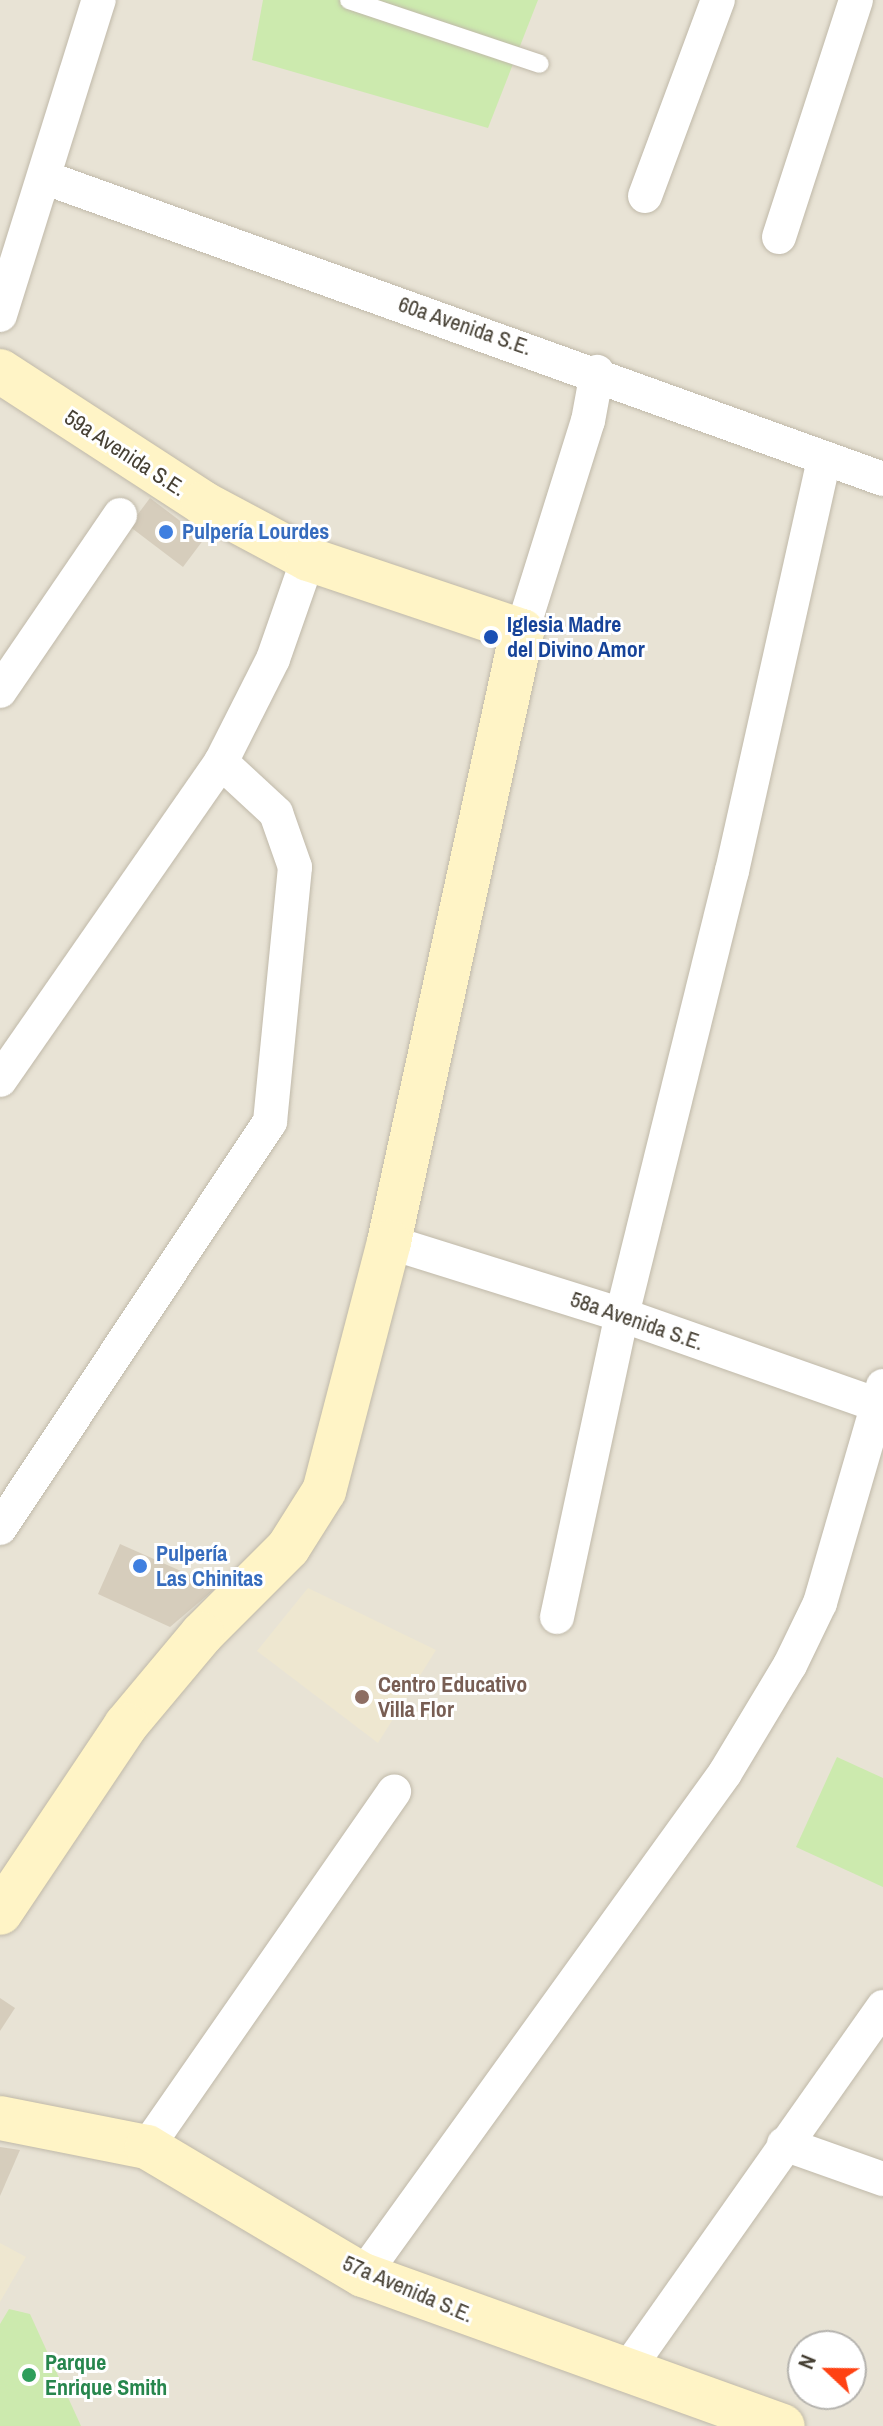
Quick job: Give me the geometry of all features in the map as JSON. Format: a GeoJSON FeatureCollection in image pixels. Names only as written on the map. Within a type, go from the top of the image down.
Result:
{"type":"FeatureCollection","features":[{"type":"Feature","properties":{"kind":"street"},"geometry":{"type":"LineString","coordinates":[[0,315],[46,178],[99,0]]}},
{"type":"Feature","properties":{"kind":"street"},"geometry":{"type":"LineString","coordinates":[[645,196],[718,0]]}},
{"type":"Feature","properties":{"kind":"street"},"geometry":{"type":"LineString","coordinates":[[779,237],[856,0]]}},
{"type":"Feature","properties":{"kind":"street","name":"60a Avenida S.E."},"geometry":{"type":"LineString","coordinates":[[46,178],[597,372],[883,479]]}},
{"type":"Feature","properties":{"kind":"street","name":"59a Avenida S.E."},"geometry":{"type":"LineString","coordinates":[[0,371],[203,503],[308,559],[522,631]]}},
{"type":"Feature","properties":{"kind":"street"},"geometry":{"type":"LineString","coordinates":[[0,1913],[126,1725],[202,1634],[288,1548],[324,1491],[389,1242],[522,631],[588,421],[597,372]]}},
{"type":"Feature","properties":{"kind":"street"},"geometry":{"type":"LineString","coordinates":[[557,1617],[622,1315],[732,871],[824,458]]}},
{"type":"Feature","properties":{"kind":"street"},"geometry":{"type":"LineString","coordinates":[[0,691],[120,515]]}},
{"type":"Feature","properties":{"kind":"street"},"geometry":{"type":"LineString","coordinates":[[0,1080],[221,762],[273,659],[308,559]]}},
{"type":"Feature","properties":{"kind":"street"},"geometry":{"type":"LineString","coordinates":[[0,1528],[270,1122],[295,867],[276,813],[221,762]]}},
{"type":"Feature","properties":{"kind":"street","name":"58a Avenida S.E."},"geometry":{"type":"LineString","coordinates":[[389,1242],[882,1399]]}},
{"type":"Feature","properties":{"kind":"street"},"geometry":{"type":"LineString","coordinates":[[363,2275],[725,1773],[790,1665],[820,1603],[882,1399]]}},
{"type":"Feature","properties":{"kind":"street"},"geometry":{"type":"LineString","coordinates":[[147,2147],[394,1791]]}},
{"type":"Feature","properties":{"kind":"street"},"geometry":{"type":"LineString","coordinates":[[625,2373],[883,2007]]}},
{"type":"Feature","properties":{"kind":"street","name":"57a Avenida S.E."},"geometry":{"type":"LineString","coordinates":[[0,2118],[147,2147],[363,2275],[625,2373],[783,2426]]}},
{"type":"Feature","properties":{"kind":"street"},"geometry":{"type":"LineString","coordinates":[[784,2144],[883,2179]]}},
{"type":"Feature","properties":{"kind":"lane"},"geometry":{"type":"LineString","coordinates":[[349,0],[390,6],[540,64]]}},
{"type":"Feature","properties":{"kind":"shaded area"},"geometry":{"type":"Polygon","coordinates":[[[0,0],[883,0],[883,2426],[0,2426],[0,0]]]}},
{"type":"Feature","properties":{"kind":"shaded area","name":"Centro Educativo Villa Flor"},"geometry":{"type":"Polygon","coordinates":[[[308,1588],[436,1650],[378,1743],[257,1651],[308,1588]]]}},
{"type":"Feature","properties":{"kind":"shaded area"},"geometry":{"type":"Polygon","coordinates":[[[0,2243],[26,2257],[0,2302],[0,2243]]]}},
{"type":"Feature","properties":{"kind":"green space"},"geometry":{"type":"Polygon","coordinates":[[[263,0],[538,0],[488,128],[252,60],[263,0]]]}},
{"type":"Feature","properties":{"kind":"green space"},"geometry":{"type":"Polygon","coordinates":[[[837,1757],[883,1778],[883,1887],[796,1847],[837,1757]]]}},
{"type":"Feature","properties":{"kind":"green space","name":"Parque Enrique Smith"},"geometry":{"type":"Polygon","coordinates":[[[9,2309],[30,2314],[81,2426],[0,2426],[0,2324],[9,2309]]]}},
{"type":"Feature","properties":{"kind":"building","name":"Pulpería Lourdes"},"geometry":{"type":"Polygon","coordinates":[[[150,498],[204,539],[183,567],[129,526],[150,498]]]}},
{"type":"Feature","properties":{"kind":"building","name":"Pulpería Las Chinitas"},"geometry":{"type":"Polygon","coordinates":[[[120,1544],[217,1587],[170,1627],[98,1594],[120,1544]]]}},
{"type":"Feature","properties":{"kind":"building"},"geometry":{"type":"Polygon","coordinates":[[[0,1998],[15,2008],[0,2031],[0,1998]]]}},
{"type":"Feature","properties":{"kind":"building"},"geometry":{"type":"Polygon","coordinates":[[[0,2147],[20,2150],[0,2196],[0,2147]]]}},
{"type":"Feature","properties":{"kind":"place","name":"Pulpería Lourdes"},"geometry":{"type":"Point","coordinates":[166,532]}},
{"type":"Feature","properties":{"kind":"place","name":"Iglesia Madre del Divino Amor"},"geometry":{"type":"Point","coordinates":[491,637]}},
{"type":"Feature","properties":{"kind":"place","name":"Pulpería Las Chinitas"},"geometry":{"type":"Point","coordinates":[140,1566]}},
{"type":"Feature","properties":{"kind":"place","name":"Centro Educativo Villa Flor"},"geometry":{"type":"Point","coordinates":[362,1697]}},
{"type":"Feature","properties":{"kind":"place","name":"Parque Enrique Smith"},"geometry":{"type":"Point","coordinates":[29,2375]}}]}
